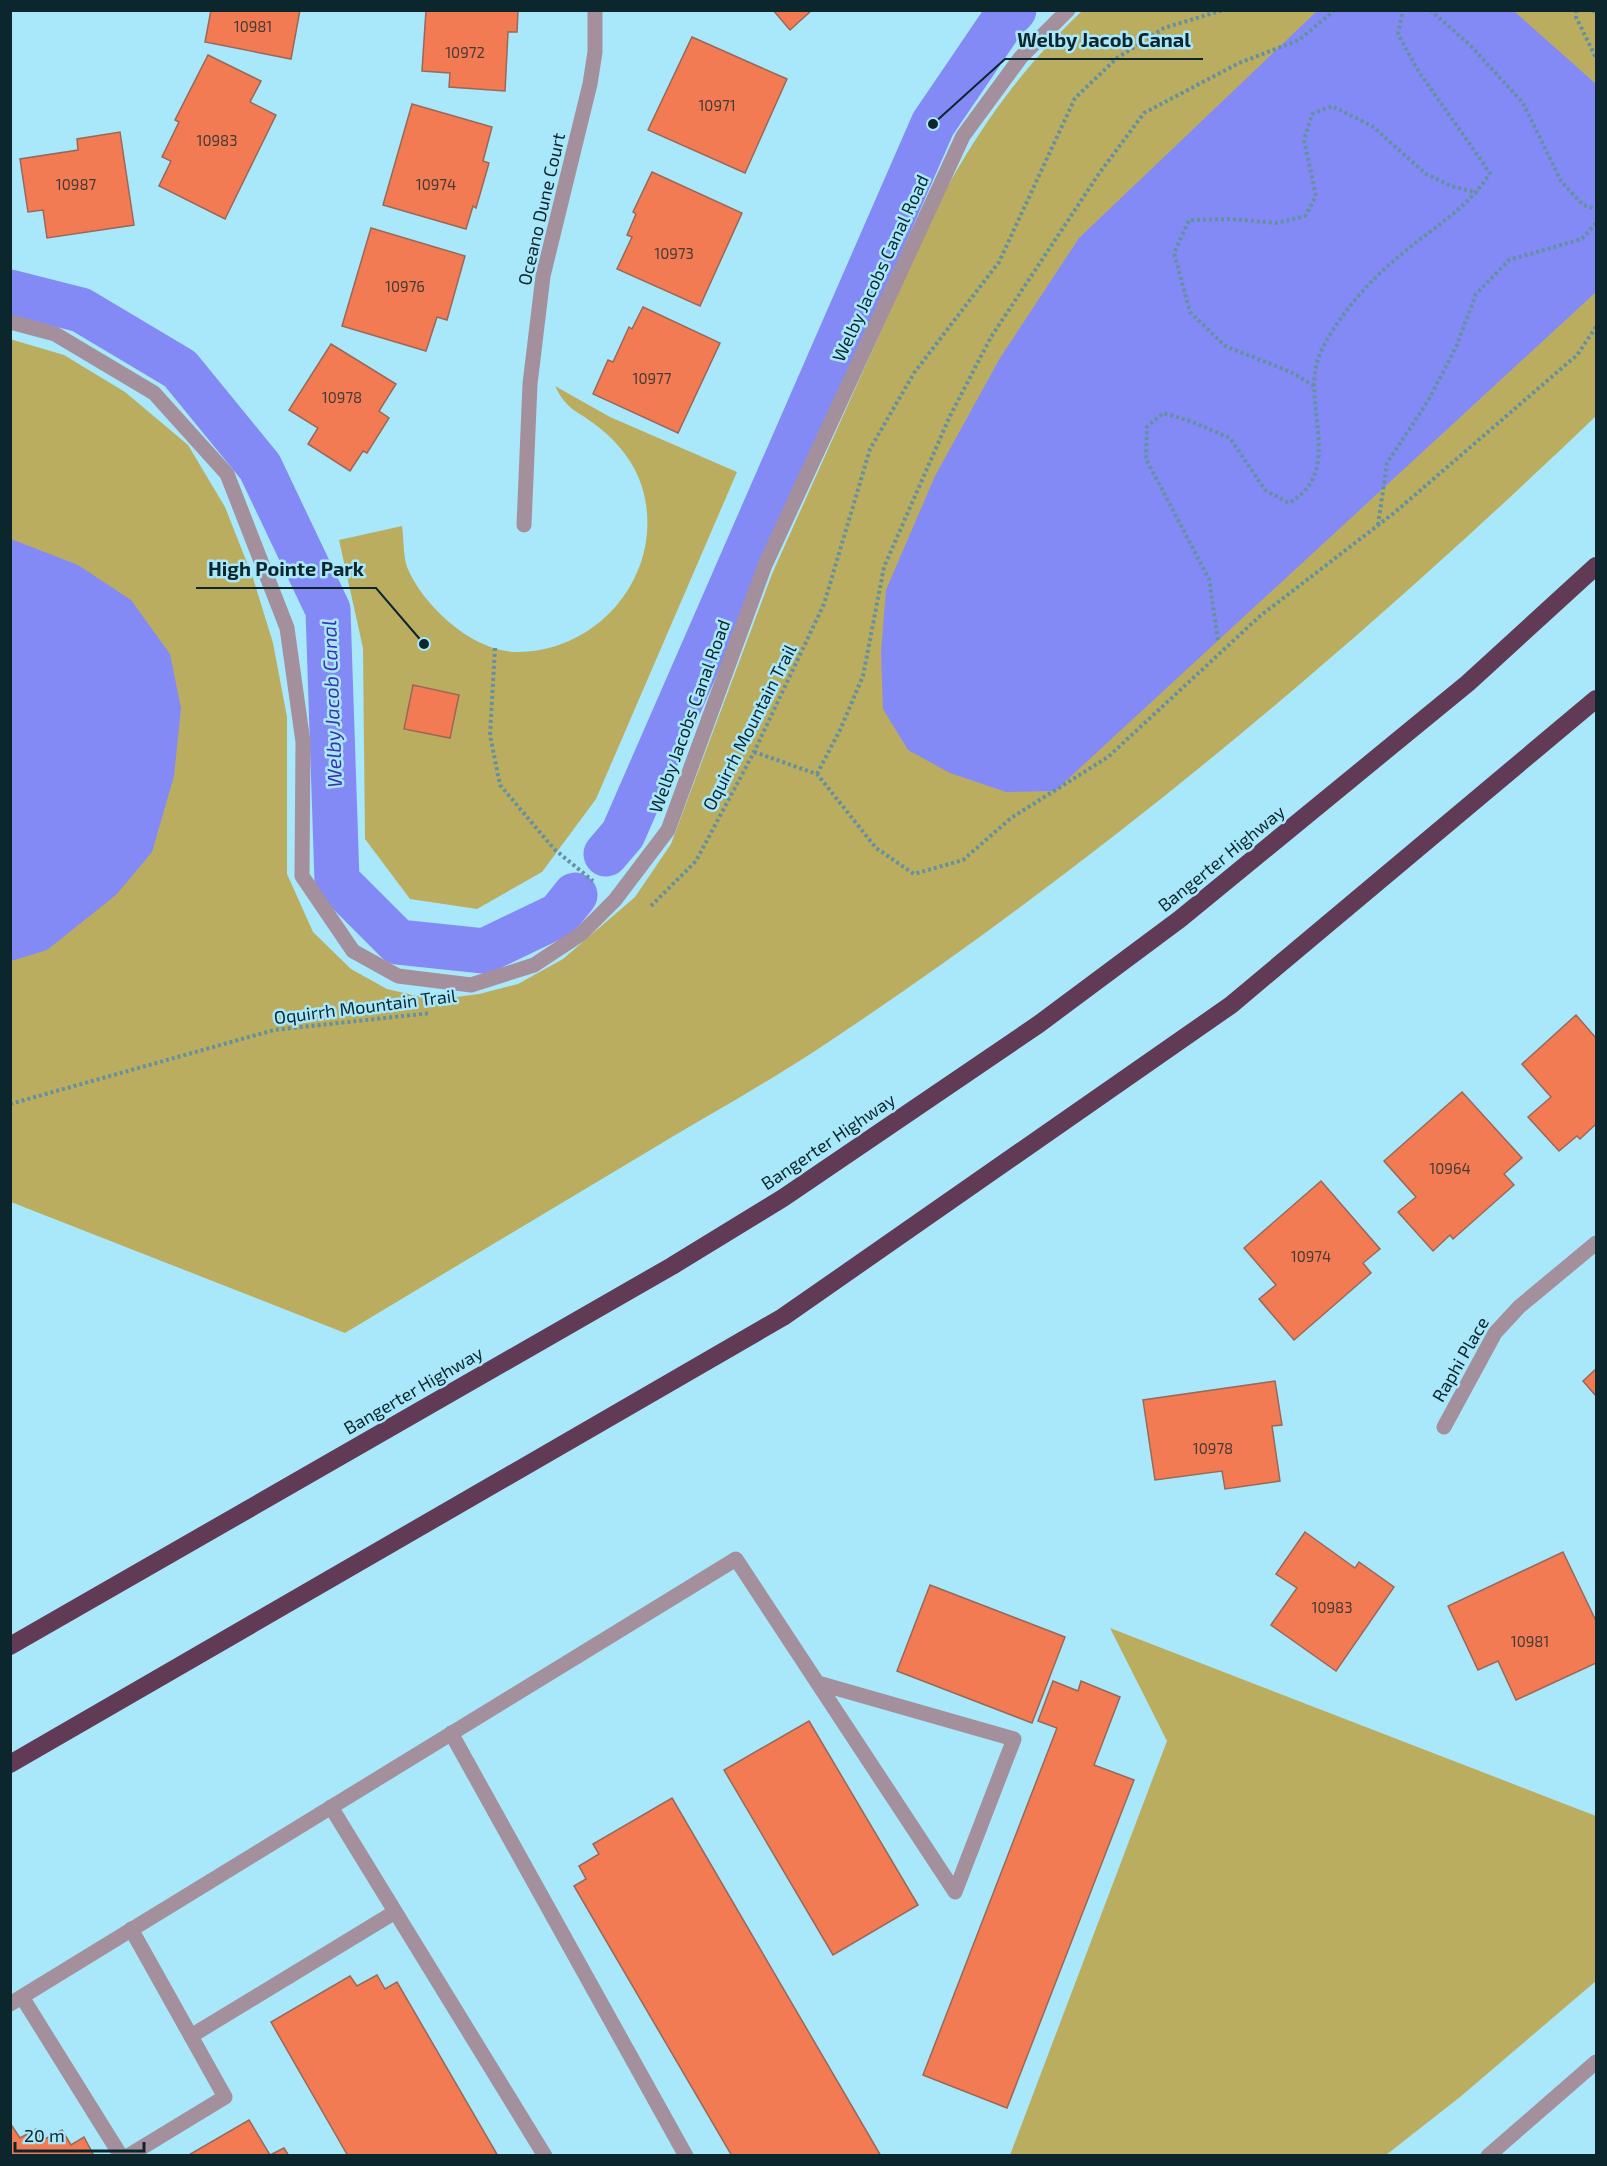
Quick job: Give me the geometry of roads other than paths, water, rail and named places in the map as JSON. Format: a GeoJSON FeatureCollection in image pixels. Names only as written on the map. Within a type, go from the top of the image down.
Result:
{"type":"FeatureCollection","features":[{"type":"Feature","properties":{"kind":"highway","name":"Bangerter Highway"},"geometry":{"type":"LineString","coordinates":[[10,1646],[672,1266],[783,1198],[1039,1024],[1180,919],[1468,682],[1596,566]]}},
{"type":"Feature","properties":{"kind":"highway"},"geometry":{"type":"LineString","coordinates":[[10,1764],[783,1317],[1231,1005],[1596,699]]}},
{"type":"Feature","properties":{"kind":"street","name":"Oceano Dune Court"},"geometry":{"type":"LineString","coordinates":[[524,525],[530,384],[542,287],[590,84],[595,52],[596,10]]}},
{"type":"Feature","properties":{"kind":"street","name":"Welby Jacobs Canal Road"},"geometry":{"type":"LineString","coordinates":[[10,322],[55,334],[154,393],[227,474],[287,628],[303,742],[302,876],[353,951],[398,976],[471,985],[534,965],[580,934],[615,900],[668,830],[765,565],[963,136],[1021,57],[1068,10]]}},
{"type":"Feature","properties":{"kind":"street","name":"Raphi Place"},"geometry":{"type":"LineString","coordinates":[[1444,1427],[1495,1333],[1519,1307],[1596,1243]]}},
{"type":"Feature","properties":{"kind":"street"},"geometry":{"type":"LineString","coordinates":[[121,2156],[16,2000],[736,1559],[955,1892],[1014,1738],[818,1683]]}},
{"type":"Feature","properties":{"kind":"street"},"geometry":{"type":"LineString","coordinates":[[451,1733],[686,2156]]}},
{"type":"Feature","properties":{"kind":"street"},"geometry":{"type":"LineString","coordinates":[[331,1807],[545,2156]]}},
{"type":"Feature","properties":{"kind":"street"},"geometry":{"type":"LineString","coordinates":[[191,2036],[395,1912]]}},
{"type":"Feature","properties":{"kind":"street"},"geometry":{"type":"LineString","coordinates":[[128,2156],[225,2097],[131,1929]]}},
{"type":"Feature","properties":{"kind":"street"},"geometry":{"type":"LineString","coordinates":[[1488,2156],[1596,2062]]}},
{"type":"Feature","properties":{"kind":"water"},"geometry":{"type":"Polygon","coordinates":[[[1317,11],[1514,11],[1596,84],[1596,292],[1055,791],[1006,792],[950,773],[908,750],[883,709],[881,652],[886,590],[935,476],[1000,358],[1079,238],[1317,11]]]}},
{"type":"Feature","properties":{"kind":"water"},"geometry":{"type":"Polygon","coordinates":[[[11,539],[78,565],[131,600],[170,654],[181,708],[174,776],[152,852],[116,895],[47,950],[11,961],[11,539]]]}},
{"type":"Feature","properties":{"kind":"waterway","name":"Welby Jacob Canal"},"geometry":{"type":"LineString","coordinates":[[606,854],[623,834],[933,124],[1003,21],[1014,10]]}},
{"type":"Feature","properties":{"kind":"waterway","name":"Welby Jacob Canal"},"geometry":{"type":"LineString","coordinates":[[10,292],[81,310],[180,369],[260,467],[328,610],[337,881],[398,942],[484,951],[559,915],[575,895]]}},
{"type":"Feature","properties":{"kind":"place","name":"Welby Jacob Canal"},"geometry":{"type":"Point","coordinates":[933,124]}},
{"type":"Feature","properties":{"kind":"place","name":"High Pointe Park"},"geometry":{"type":"Point","coordinates":[424,644]}}]}
